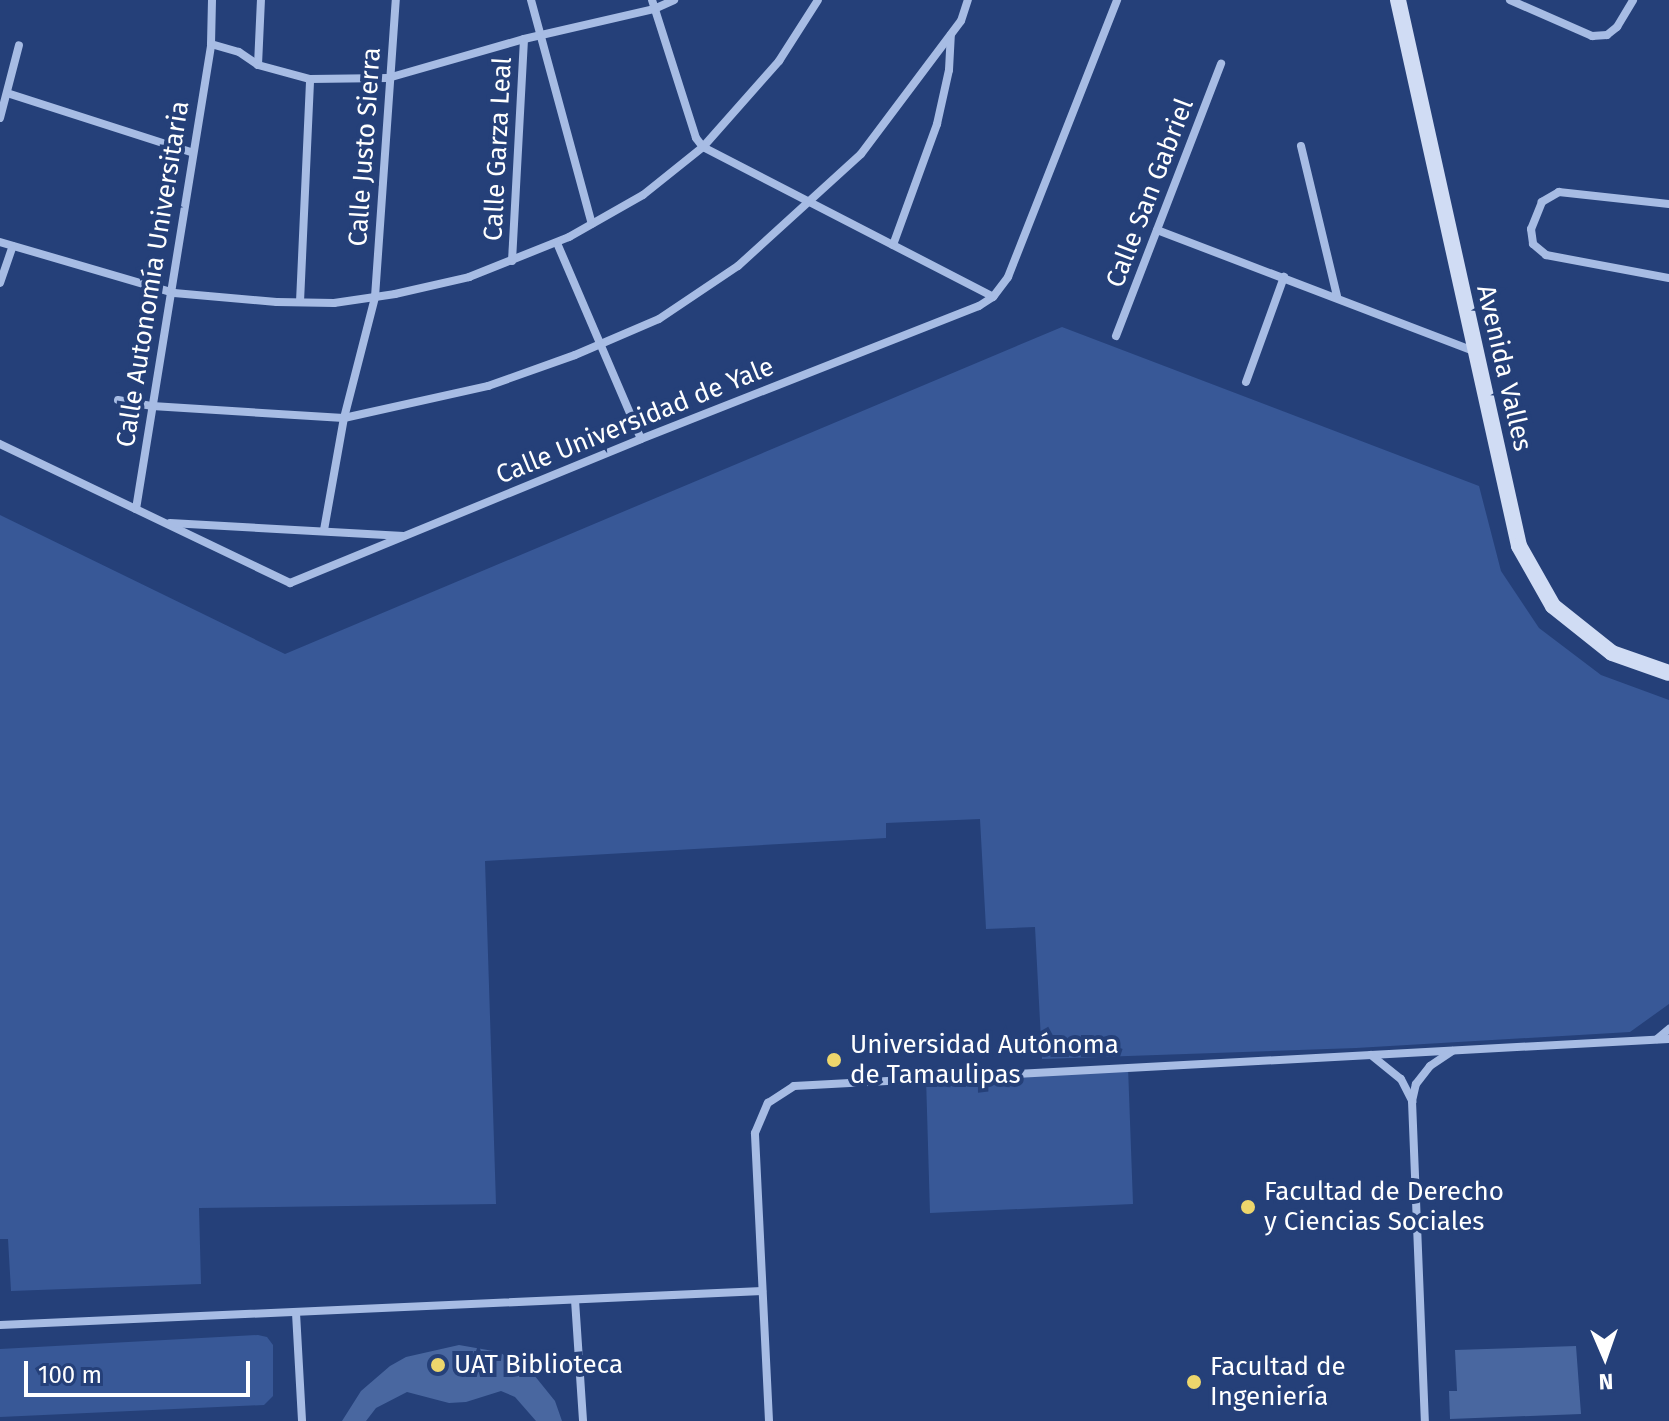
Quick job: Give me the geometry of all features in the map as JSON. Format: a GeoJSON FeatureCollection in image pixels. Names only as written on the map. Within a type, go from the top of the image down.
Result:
{"type":"FeatureCollection","features":[{"type":"Feature","properties":{"kind":"main road","name":"Avenida Valles"},"geometry":{"type":"LineString","coordinates":[[1398,0],[1519,546],[1553,606],[1612,653],[1669,673]]}},
{"type":"Feature","properties":{"kind":"street","name":"Calle Autonomía Universitaria"},"geometry":{"type":"LineString","coordinates":[[136,509],[174,293],[191,152],[211,44],[212,0]]}},
{"type":"Feature","properties":{"kind":"street"},"geometry":{"type":"LineString","coordinates":[[258,65],[261,0]]}},
{"type":"Feature","properties":{"kind":"street","name":"Calle Justo Sierra"},"geometry":{"type":"LineString","coordinates":[[324,530],[344,418],[375,297],[388,78],[396,0]]}},
{"type":"Feature","properties":{"kind":"street"},"geometry":{"type":"LineString","coordinates":[[531,0],[592,224]]}},
{"type":"Feature","properties":{"kind":"street"},"geometry":{"type":"LineString","coordinates":[[211,44],[239,52],[258,65],[310,79],[388,78],[674,0]]}},
{"type":"Feature","properties":{"kind":"street"},"geometry":{"type":"LineString","coordinates":[[0,242],[174,293],[300,302],[375,297],[469,277],[557,243],[643,195],[703,147],[779,61],[818,0]]}},
{"type":"Feature","properties":{"kind":"street"},"geometry":{"type":"LineString","coordinates":[[118,400],[152,406],[344,418],[488,386],[659,319],[738,266],[861,154],[961,21],[968,0]]}},
{"type":"Feature","properties":{"kind":"street"},"geometry":{"type":"LineString","coordinates":[[653,4],[696,138],[703,147],[993,297],[1008,277],[1117,0]]}},
{"type":"Feature","properties":{"kind":"street"},"geometry":{"type":"LineString","coordinates":[[1510,0],[1592,36],[1607,35],[1617,27],[1633,0]]}},
{"type":"Feature","properties":{"kind":"street"},"geometry":{"type":"LineString","coordinates":[[893,245],[937,124],[949,70],[951,34]]}},
{"type":"Feature","properties":{"kind":"street","name":"Calle Garza Leal"},"geometry":{"type":"LineString","coordinates":[[512,261],[524,39]]}},
{"type":"Feature","properties":{"kind":"street"},"geometry":{"type":"LineString","coordinates":[[0,118],[19,45]]}},
{"type":"Feature","properties":{"kind":"street","name":"Calle San Gabriel"},"geometry":{"type":"LineString","coordinates":[[1116,336],[1221,64]]}},
{"type":"Feature","properties":{"kind":"street"},"geometry":{"type":"LineString","coordinates":[[300,302],[310,79]]}},
{"type":"Feature","properties":{"kind":"street"},"geometry":{"type":"LineString","coordinates":[[7,93],[191,152]]}},
{"type":"Feature","properties":{"kind":"street"},"geometry":{"type":"LineString","coordinates":[[1301,146],[1337,296]]}},
{"type":"Feature","properties":{"kind":"street"},"geometry":{"type":"LineString","coordinates":[[1669,204],[1559,192],[1542,202],[1531,229],[1533,244],[1546,255],[1669,278]]}},
{"type":"Feature","properties":{"kind":"street"},"geometry":{"type":"LineString","coordinates":[[1157,230],[1337,296],[1475,352]]}},
{"type":"Feature","properties":{"kind":"street"},"geometry":{"type":"LineString","coordinates":[[557,243],[641,439]]}},
{"type":"Feature","properties":{"kind":"street"},"geometry":{"type":"LineString","coordinates":[[0,283],[13,246]]}},
{"type":"Feature","properties":{"kind":"street"},"geometry":{"type":"LineString","coordinates":[[1246,382],[1284,277]]}},
{"type":"Feature","properties":{"kind":"street","name":"Calle Universidad de Yale"},"geometry":{"type":"LineString","coordinates":[[0,444],[290,583],[641,439],[979,306],[993,297]]}},
{"type":"Feature","properties":{"kind":"street"},"geometry":{"type":"LineString","coordinates":[[163,522],[405,536]]}},
{"type":"Feature","properties":{"kind":"street"},"geometry":{"type":"LineString","coordinates":[[1656,1040],[1669,1029]]}},
{"type":"Feature","properties":{"kind":"street"},"geometry":{"type":"LineString","coordinates":[[769,1421],[755,1133],[768,1103],[794,1086],[1669,1039]]}},
{"type":"Feature","properties":{"kind":"street"},"geometry":{"type":"LineString","coordinates":[[1425,1421],[1412,1101],[1416,1084],[1430,1066],[1452,1051]]}},
{"type":"Feature","properties":{"kind":"street"},"geometry":{"type":"LineString","coordinates":[[1371,1055],[1401,1079],[1412,1101]]}},
{"type":"Feature","properties":{"kind":"street"},"geometry":{"type":"LineString","coordinates":[[0,1325],[762,1291]]}},
{"type":"Feature","properties":{"kind":"street"},"geometry":{"type":"LineString","coordinates":[[575,1300],[583,1421]]}},
{"type":"Feature","properties":{"kind":"street"},"geometry":{"type":"LineString","coordinates":[[296,1313],[302,1421]]}},
{"type":"Feature","properties":{"kind":"shaded area"},"geometry":{"type":"Polygon","coordinates":[[[1062,327],[1479,486],[1501,571],[1539,628],[1601,675],[1669,700],[1669,1004],[1630,1032],[1356,1048],[1042,1059],[1035,927],[986,929],[980,819],[886,823],[886,838],[485,861],[496,1204],[199,1208],[201,1284],[11,1291],[8,1239],[0,1239],[0,515],[285,654],[1062,327]]]}},
{"type":"Feature","properties":{"kind":"shaded area"},"geometry":{"type":"Polygon","coordinates":[[[1128,1067],[1133,1204],[930,1213],[926,1077],[1128,1067]]]}},
{"type":"Feature","properties":{"kind":"shaded area"},"geometry":{"type":"Polygon","coordinates":[[[258,1335],[267,1337],[273,1345],[273,1396],[264,1405],[0,1417],[0,1349],[258,1335]]]}},
{"type":"Feature","properties":{"kind":"building"},"geometry":{"type":"Polygon","coordinates":[[[459,1345],[499,1352],[530,1370],[555,1401],[562,1421],[536,1421],[515,1397],[501,1391],[466,1402],[449,1403],[407,1392],[376,1408],[366,1421],[342,1421],[361,1391],[390,1366],[406,1357],[459,1345]]]}},
{"type":"Feature","properties":{"kind":"building"},"geometry":{"type":"Polygon","coordinates":[[[1576,1346],[1581,1414],[1450,1419],[1449,1391],[1457,1391],[1455,1350],[1576,1346]]]}},
{"type":"Feature","properties":{"kind":"place","name":"Universidad Autónoma de Tamaulipas"},"geometry":{"type":"Point","coordinates":[834,1060]}},
{"type":"Feature","properties":{"kind":"place","name":"Facultad de Derecho y Ciencias Sociales"},"geometry":{"type":"Point","coordinates":[1248,1207]}},
{"type":"Feature","properties":{"kind":"place","name":"UAT Biblioteca"},"geometry":{"type":"Point","coordinates":[438,1365]}},
{"type":"Feature","properties":{"kind":"place","name":"Facultad de Ingeniería"},"geometry":{"type":"Point","coordinates":[1194,1382]}}]}
